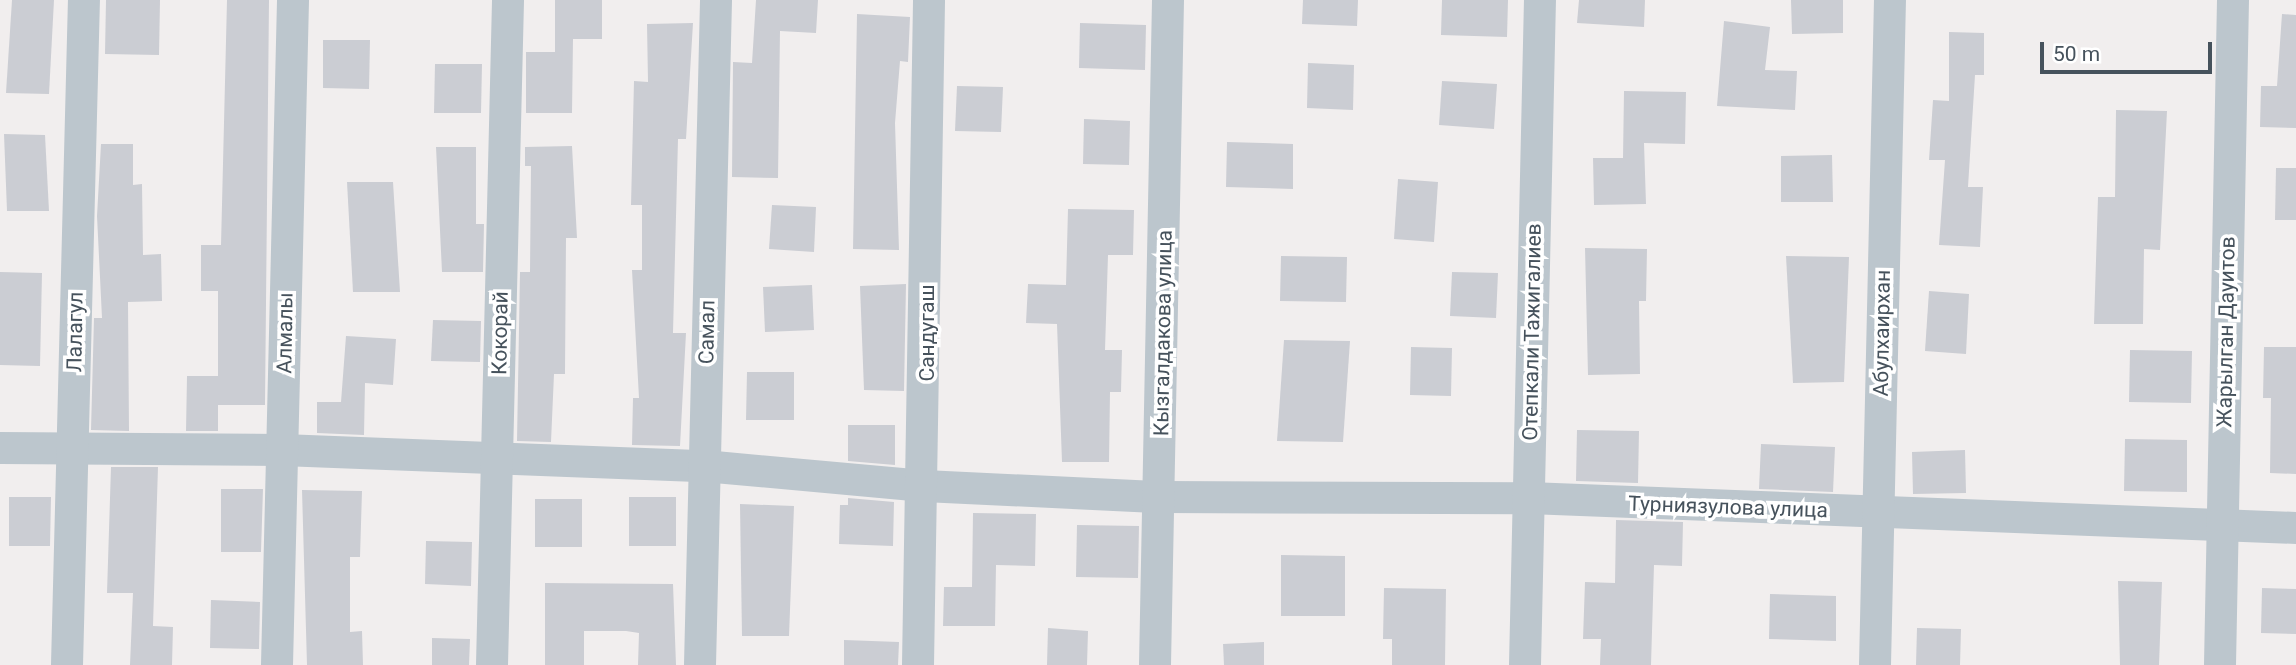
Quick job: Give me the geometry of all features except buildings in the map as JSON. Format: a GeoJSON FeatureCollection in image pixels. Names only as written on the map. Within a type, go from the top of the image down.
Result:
{"type":"FeatureCollection","features":[{"type":"Feature","properties":{"kind":"street","name":"Лалагул"},"geometry":{"type":"LineString","coordinates":[[67,665],[84,0]]}},
{"type":"Feature","properties":{"kind":"street","name":"Алмалы"},"geometry":{"type":"LineString","coordinates":[[277,665],[293,0]]}},
{"type":"Feature","properties":{"kind":"street","name":"Кокорай"},"geometry":{"type":"LineString","coordinates":[[492,665],[508,0]]}},
{"type":"Feature","properties":{"kind":"street","name":"Самал"},"geometry":{"type":"LineString","coordinates":[[699,665],[716,0]]}},
{"type":"Feature","properties":{"kind":"street","name":"Сандугаш"},"geometry":{"type":"LineString","coordinates":[[918,665],[924,486],[929,0]]}},
{"type":"Feature","properties":{"kind":"street","name":"Кызгалдакова улица"},"geometry":{"type":"LineString","coordinates":[[1155,665],[1161,497],[1168,0]]}},
{"type":"Feature","properties":{"kind":"street","name":"Отепкали Тажигалиев"},"geometry":{"type":"LineString","coordinates":[[1525,665],[1540,0]]}},
{"type":"Feature","properties":{"kind":"street","name":"Абулхаирхан"},"geometry":{"type":"LineString","coordinates":[[1875,665],[1890,0]]}},
{"type":"Feature","properties":{"kind":"street","name":"Жарылган Дауитов"},"geometry":{"type":"LineString","coordinates":[[2220,665],[2233,0]]}},
{"type":"Feature","properties":{"kind":"street","name":"Турниязулова улица"},"geometry":{"type":"LineString","coordinates":[[0,448],[282,450],[704,466],[924,486],[1161,497],[1529,498],[2296,528]]}}]}
